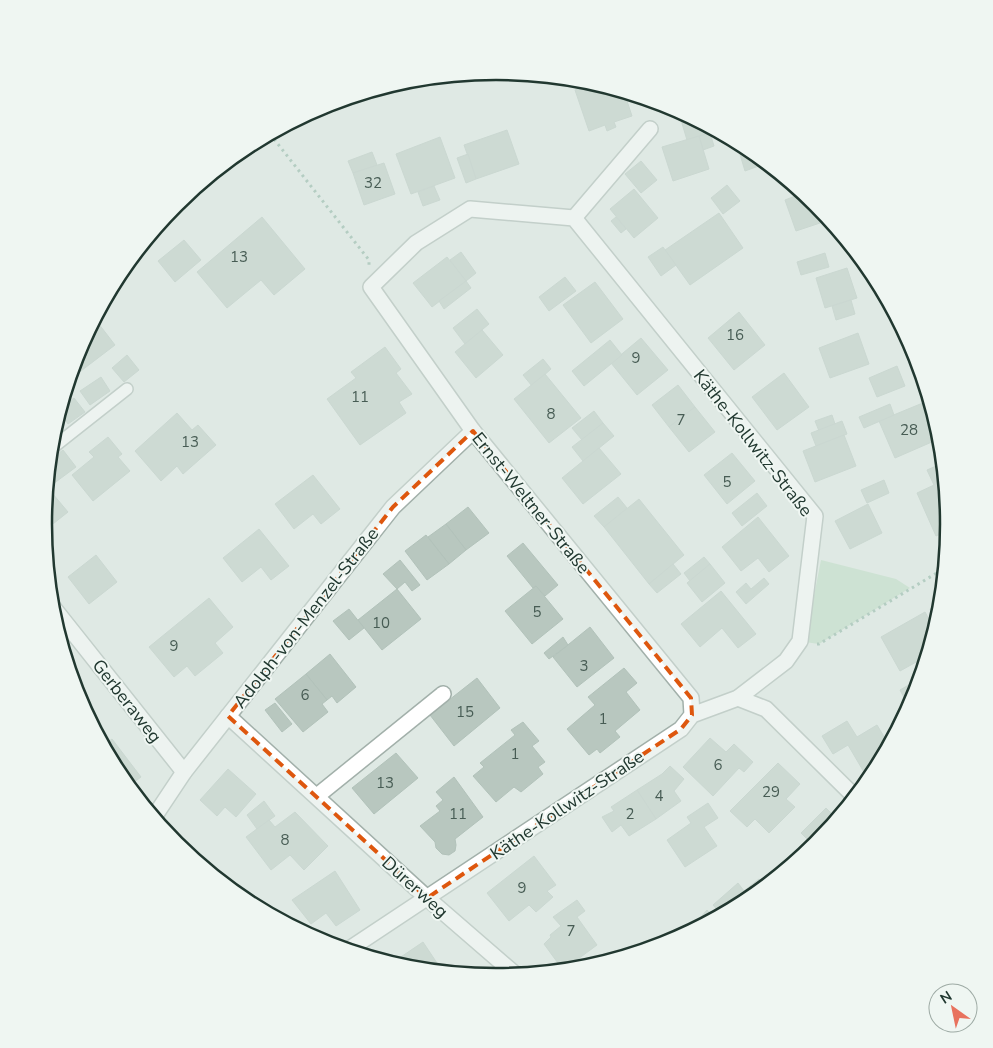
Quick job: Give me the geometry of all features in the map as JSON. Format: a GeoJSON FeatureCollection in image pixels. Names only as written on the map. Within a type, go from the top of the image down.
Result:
{"type":"FeatureCollection","features":[{"type":"Feature","properties":{"kind":"street"},"geometry":{"type":"LineString","coordinates":[[371,287],[416,243],[470,209],[574,218],[650,129]]}},
{"type":"Feature","properties":{"kind":"street","name":"Käthe-Kollwitz-Straße"},"geometry":{"type":"LineString","coordinates":[[356,945],[681,729],[692,714],[738,698],[786,661],[800,641],[815,516],[574,218]]}},
{"type":"Feature","properties":{"kind":"street","name":"Ernst-Weltner-Straße"},"geometry":{"type":"LineString","coordinates":[[371,287],[473,431],[691,698],[692,714]]}},
{"type":"Feature","properties":{"kind":"street","name":"Adolph-von-Menzel-Straße"},"geometry":{"type":"LineString","coordinates":[[158,811],[184,772],[393,507],[473,431]]}},
{"type":"Feature","properties":{"kind":"street","name":"Gerberaweg"},"geometry":{"type":"LineString","coordinates":[[64,624],[184,772]]}},
{"type":"Feature","properties":{"kind":"street"},"geometry":{"type":"LineString","coordinates":[[765,678],[766,709]]}},
{"type":"Feature","properties":{"kind":"street"},"geometry":{"type":"LineString","coordinates":[[317,796],[442,694]]}},
{"type":"Feature","properties":{"kind":"street"},"geometry":{"type":"LineString","coordinates":[[738,698],[766,709],[850,792]]}},
{"type":"Feature","properties":{"kind":"street","name":"Dürerweg"},"geometry":{"type":"LineString","coordinates":[[228,716],[427,898],[507,968]]}},
{"type":"Feature","properties":{"kind":"lane"},"geometry":{"type":"LineString","coordinates":[[60,442],[127,389]]}},
{"type":"Feature","properties":{"kind":"path"},"geometry":{"type":"LineString","coordinates":[[274,139],[369,260],[371,287]]}},
{"type":"Feature","properties":{"kind":"path"},"geometry":{"type":"LineString","coordinates":[[800,641],[819,644],[938,572]]}},
{"type":"Feature","properties":{"kind":"highlighted area"},"geometry":{"type":"Polygon","coordinates":[[[473,431],[691,698],[692,715],[681,729],[427,898],[228,716],[393,507],[473,431]]]}},
{"type":"Feature","properties":{"kind":"green space"},"geometry":{"type":"Polygon","coordinates":[[[821,560],[896,579],[910,588],[819,644],[805,642],[821,560]]]}},
{"type":"Feature","properties":{"kind":"building"},"geometry":{"type":"Polygon","coordinates":[[[583,89],[627,100],[632,116],[614,122],[616,127],[607,131],[605,125],[589,131],[575,90],[583,89]]]}},
{"type":"Feature","properties":{"kind":"building"},"geometry":{"type":"Polygon","coordinates":[[[681,121],[708,134],[687,140],[681,121]]]}},
{"type":"Feature","properties":{"kind":"building"},"geometry":{"type":"Polygon","coordinates":[[[507,130],[519,164],[476,179],[464,145],[507,130]]]}},
{"type":"Feature","properties":{"kind":"building"},"geometry":{"type":"Polygon","coordinates":[[[708,134],[711,135],[714,146],[703,150],[699,136],[708,134]]]}},
{"type":"Feature","properties":{"kind":"building"},"geometry":{"type":"Polygon","coordinates":[[[699,136],[709,169],[673,181],[662,147],[699,136]]]}},
{"type":"Feature","properties":{"kind":"building"},"geometry":{"type":"Polygon","coordinates":[[[440,137],[455,178],[411,194],[396,154],[440,137]]]}},
{"type":"Feature","properties":{"kind":"building"},"geometry":{"type":"Polygon","coordinates":[[[372,152],[377,165],[353,173],[348,161],[372,152]]]}},
{"type":"Feature","properties":{"kind":"building"},"geometry":{"type":"Polygon","coordinates":[[[740,153],[759,166],[745,171],[740,153]]]}},
{"type":"Feature","properties":{"kind":"building"},"geometry":{"type":"Polygon","coordinates":[[[468,154],[476,179],[466,183],[457,158],[468,154]]]}},
{"type":"Feature","properties":{"kind":"building"},"geometry":{"type":"Polygon","coordinates":[[[641,161],[657,180],[641,193],[625,174],[641,161]]]}},
{"type":"Feature","properties":{"kind":"building"},"geometry":{"type":"Polygon","coordinates":[[[384,163],[395,194],[364,205],[353,173],[384,163]]]}},
{"type":"Feature","properties":{"kind":"building"},"geometry":{"type":"Polygon","coordinates":[[[727,185],[740,201],[723,214],[711,198],[727,185]]]}},
{"type":"Feature","properties":{"kind":"building"},"geometry":{"type":"Polygon","coordinates":[[[434,186],[440,200],[423,206],[418,192],[434,186]]]}},
{"type":"Feature","properties":{"kind":"building"},"geometry":{"type":"Polygon","coordinates":[[[634,189],[658,218],[634,238],[610,209],[634,189]]]}},
{"type":"Feature","properties":{"kind":"building"},"geometry":{"type":"Polygon","coordinates":[[[795,196],[822,222],[796,231],[785,200],[795,196]]]}},
{"type":"Feature","properties":{"kind":"building"},"geometry":{"type":"Polygon","coordinates":[[[719,213],[743,248],[690,285],[665,250],[719,213]]]}},
{"type":"Feature","properties":{"kind":"building"},"geometry":{"type":"Polygon","coordinates":[[[262,217],[305,269],[274,295],[261,280],[227,308],[197,272],[262,217]]]}},
{"type":"Feature","properties":{"kind":"building"},"geometry":{"type":"Polygon","coordinates":[[[616,217],[626,229],[621,233],[611,221],[616,217]]]}},
{"type":"Feature","properties":{"kind":"building"},"geometry":{"type":"Polygon","coordinates":[[[184,240],[201,260],[175,282],[158,261],[184,240]]]}},
{"type":"Feature","properties":{"kind":"building"},"geometry":{"type":"Polygon","coordinates":[[[663,247],[676,265],[661,276],[648,257],[663,247]]]}},
{"type":"Feature","properties":{"kind":"building"},"geometry":{"type":"Polygon","coordinates":[[[461,252],[476,273],[466,281],[450,260],[461,252]]]}},
{"type":"Feature","properties":{"kind":"building"},"geometry":{"type":"Polygon","coordinates":[[[825,253],[829,267],[801,275],[797,262],[825,253]]]}},
{"type":"Feature","properties":{"kind":"building"},"geometry":{"type":"Polygon","coordinates":[[[447,257],[466,281],[432,307],[413,283],[447,257]]]}},
{"type":"Feature","properties":{"kind":"building"},"geometry":{"type":"Polygon","coordinates":[[[847,268],[857,298],[825,308],[816,278],[847,268]]]}},
{"type":"Feature","properties":{"kind":"building"},"geometry":{"type":"Polygon","coordinates":[[[565,277],[576,291],[549,311],[539,297],[565,277]]]}},
{"type":"Feature","properties":{"kind":"building"},"geometry":{"type":"Polygon","coordinates":[[[466,281],[471,288],[444,309],[439,301],[466,281]]]}},
{"type":"Feature","properties":{"kind":"building"},"geometry":{"type":"Polygon","coordinates":[[[595,282],[623,319],[591,343],[563,305],[595,282]]]}},
{"type":"Feature","properties":{"kind":"building"},"geometry":{"type":"Polygon","coordinates":[[[851,300],[855,314],[836,320],[832,306],[851,300]]]}},
{"type":"Feature","properties":{"kind":"building"},"geometry":{"type":"Polygon","coordinates":[[[477,309],[489,324],[465,344],[453,328],[477,309]]]}},
{"type":"Feature","properties":{"kind":"building"},"geometry":{"type":"Polygon","coordinates":[[[739,312],[765,345],[734,370],[708,338],[739,312]]]}},
{"type":"Feature","properties":{"kind":"building"},"geometry":{"type":"Polygon","coordinates":[[[100,325],[115,345],[79,372],[100,325]]]}},
{"type":"Feature","properties":{"kind":"building"},"geometry":{"type":"Polygon","coordinates":[[[482,330],[503,355],[476,378],[455,352],[482,330]]]}},
{"type":"Feature","properties":{"kind":"building"},"geometry":{"type":"Polygon","coordinates":[[[858,333],[869,364],[830,378],[819,348],[858,333]]]}},
{"type":"Feature","properties":{"kind":"building"},"geometry":{"type":"Polygon","coordinates":[[[641,338],[668,370],[637,395],[611,363],[641,338]]]}},
{"type":"Feature","properties":{"kind":"building"},"geometry":{"type":"Polygon","coordinates":[[[610,340],[622,355],[584,386],[572,371],[610,340]]]}},
{"type":"Feature","properties":{"kind":"building"},"geometry":{"type":"Polygon","coordinates":[[[385,347],[401,369],[396,373],[412,394],[399,402],[406,413],[360,445],[327,399],[356,378],[351,372],[385,347]]]}},
{"type":"Feature","properties":{"kind":"building"},"geometry":{"type":"Polygon","coordinates":[[[127,355],[139,370],[124,382],[112,368],[127,355]]]}},
{"type":"Feature","properties":{"kind":"building"},"geometry":{"type":"Polygon","coordinates":[[[543,359],[551,369],[532,386],[523,375],[543,359]]]}},
{"type":"Feature","properties":{"kind":"building"},"geometry":{"type":"Polygon","coordinates":[[[897,366],[905,386],[877,397],[869,378],[897,366]]]}},
{"type":"Feature","properties":{"kind":"building"},"geometry":{"type":"Polygon","coordinates":[[[784,373],[809,407],[777,430],[752,397],[784,373]]]}},
{"type":"Feature","properties":{"kind":"building"},"geometry":{"type":"Polygon","coordinates":[[[545,374],[581,418],[549,443],[514,399],[545,374]]]}},
{"type":"Feature","properties":{"kind":"building"},"geometry":{"type":"Polygon","coordinates":[[[101,377],[110,391],[90,405],[80,391],[101,377]]]}},
{"type":"Feature","properties":{"kind":"building"},"geometry":{"type":"Polygon","coordinates":[[[678,385],[695,407],[669,427],[652,405],[678,385]]]}},
{"type":"Feature","properties":{"kind":"building"},"geometry":{"type":"Polygon","coordinates":[[[74,398],[85,412],[68,424],[65,420],[70,401],[74,398]]]}},
{"type":"Feature","properties":{"kind":"building"},"geometry":{"type":"Polygon","coordinates":[[[923,403],[933,442],[895,458],[879,421],[923,403]]]}},
{"type":"Feature","properties":{"kind":"building"},"geometry":{"type":"Polygon","coordinates":[[[890,404],[894,415],[864,428],[859,417],[890,404]]]}},
{"type":"Feature","properties":{"kind":"building"},"geometry":{"type":"Polygon","coordinates":[[[695,407],[715,432],[689,452],[669,427],[695,407]]]}},
{"type":"Feature","properties":{"kind":"building"},"geometry":{"type":"Polygon","coordinates":[[[594,411],[603,423],[582,440],[572,428],[594,411]]]}},
{"type":"Feature","properties":{"kind":"building"},"geometry":{"type":"Polygon","coordinates":[[[177,413],[192,430],[198,425],[216,445],[183,474],[177,466],[161,481],[135,451],[177,413]]]}},
{"type":"Feature","properties":{"kind":"building"},"geometry":{"type":"Polygon","coordinates":[[[832,415],[835,424],[819,431],[815,421],[832,415]]]}},
{"type":"Feature","properties":{"kind":"building"},"geometry":{"type":"Polygon","coordinates":[[[842,421],[847,434],[816,446],[811,433],[842,421]]]}},
{"type":"Feature","properties":{"kind":"building"},"geometry":{"type":"Polygon","coordinates":[[[603,423],[614,436],[583,461],[572,447],[603,423]]]}},
{"type":"Feature","properties":{"kind":"building"},"geometry":{"type":"Polygon","coordinates":[[[844,435],[856,466],[815,482],[803,451],[844,435]]]}},
{"type":"Feature","properties":{"kind":"building"},"geometry":{"type":"Polygon","coordinates":[[[108,437],[122,454],[118,457],[130,471],[93,501],[72,475],[94,457],[89,452],[108,437]]]}},
{"type":"Feature","properties":{"kind":"building"},"geometry":{"type":"Polygon","coordinates":[[[599,448],[621,474],[583,504],[562,478],[599,448]]]}},
{"type":"Feature","properties":{"kind":"building"},"geometry":{"type":"Polygon","coordinates":[[[63,450],[76,467],[54,483],[56,466],[58,454],[63,450]]]}},
{"type":"Feature","properties":{"kind":"building"},"geometry":{"type":"Polygon","coordinates":[[[732,453],[755,481],[727,504],[704,475],[732,453]]]}},
{"type":"Feature","properties":{"kind":"building"},"geometry":{"type":"Polygon","coordinates":[[[937,466],[940,495],[940,534],[936,536],[917,493],[934,485],[927,470],[937,466]]]}},
{"type":"Feature","properties":{"kind":"building"},"geometry":{"type":"Polygon","coordinates":[[[313,475],[340,509],[321,524],[313,514],[294,529],[275,504],[313,475]]]}},
{"type":"Feature","properties":{"kind":"building"},"geometry":{"type":"Polygon","coordinates":[[[884,480],[889,493],[867,503],[861,490],[884,480]]]}},
{"type":"Feature","properties":{"kind":"building"},"geometry":{"type":"Polygon","coordinates":[[[757,493],[767,506],[742,526],[732,513],[757,493]]]}},
{"type":"Feature","properties":{"kind":"building"},"geometry":{"type":"Polygon","coordinates":[[[53,494],[68,512],[52,525],[53,494]]]}},
{"type":"Feature","properties":{"kind":"building"},"geometry":{"type":"Polygon","coordinates":[[[618,497],[627,508],[604,527],[594,516],[618,497]]]}},
{"type":"Feature","properties":{"kind":"building"},"geometry":{"type":"Polygon","coordinates":[[[639,499],[684,555],[649,584],[604,527],[639,499]]]}},
{"type":"Feature","properties":{"kind":"building"},"geometry":{"type":"Polygon","coordinates":[[[868,504],[882,533],[850,549],[835,521],[868,504]]]}},
{"type":"Feature","properties":{"kind":"building"},"geometry":{"type":"Polygon","coordinates":[[[468,507],[489,533],[466,550],[446,524],[468,507]]]}},
{"type":"Feature","properties":{"kind":"building"},"geometry":{"type":"Polygon","coordinates":[[[758,517],[789,556],[769,572],[758,558],[741,571],[722,547],[758,517]]]}},
{"type":"Feature","properties":{"kind":"building"},"geometry":{"type":"Polygon","coordinates":[[[446,524],[466,550],[449,564],[428,537],[446,524]]]}},
{"type":"Feature","properties":{"kind":"building"},"geometry":{"type":"Polygon","coordinates":[[[259,529],[289,566],[271,580],[261,567],[242,582],[223,558],[259,529]]]}},
{"type":"Feature","properties":{"kind":"building"},"geometry":{"type":"Polygon","coordinates":[[[426,535],[449,564],[427,580],[405,551],[426,535]]]}},
{"type":"Feature","properties":{"kind":"building"},"geometry":{"type":"Polygon","coordinates":[[[523,543],[558,585],[545,596],[536,586],[533,588],[507,556],[523,543]]]}},
{"type":"Feature","properties":{"kind":"building"},"geometry":{"type":"Polygon","coordinates":[[[96,555],[117,582],[89,604],[68,577],[96,555]]]}},
{"type":"Feature","properties":{"kind":"building"},"geometry":{"type":"Polygon","coordinates":[[[704,557],[710,564],[690,581],[684,573],[704,557]]]}},
{"type":"Feature","properties":{"kind":"building"},"geometry":{"type":"Polygon","coordinates":[[[400,560],[420,585],[412,591],[405,582],[397,589],[383,574],[400,560]]]}},
{"type":"Feature","properties":{"kind":"building"},"geometry":{"type":"Polygon","coordinates":[[[673,564],[681,574],[657,593],[649,584],[673,564]]]}},
{"type":"Feature","properties":{"kind":"building"},"geometry":{"type":"Polygon","coordinates":[[[710,564],[725,583],[702,602],[687,583],[710,564]]]}},
{"type":"Feature","properties":{"kind":"building"},"geometry":{"type":"Polygon","coordinates":[[[764,578],[769,584],[746,604],[736,592],[746,583],[751,589],[764,578]]]}},
{"type":"Feature","properties":{"kind":"building"},"geometry":{"type":"Polygon","coordinates":[[[536,586],[563,619],[532,644],[505,611],[536,586]]]}},
{"type":"Feature","properties":{"kind":"building"},"geometry":{"type":"Polygon","coordinates":[[[397,589],[421,619],[382,650],[358,620],[397,589]]]}},
{"type":"Feature","properties":{"kind":"building"},"geometry":{"type":"Polygon","coordinates":[[[721,591],[756,634],[738,648],[722,628],[700,647],[681,624],[721,591]]]}},
{"type":"Feature","properties":{"kind":"building"},"geometry":{"type":"Polygon","coordinates":[[[209,598],[233,627],[215,643],[223,653],[195,676],[187,666],[174,677],[149,647],[209,598]]]}},
{"type":"Feature","properties":{"kind":"building"},"geometry":{"type":"Polygon","coordinates":[[[349,609],[364,628],[349,640],[333,621],[349,609]]]}},
{"type":"Feature","properties":{"kind":"building"},"geometry":{"type":"Polygon","coordinates":[[[925,612],[930,620],[919,661],[900,671],[881,637],[925,612]]]}},
{"type":"Feature","properties":{"kind":"building"},"geometry":{"type":"Polygon","coordinates":[[[590,627],[614,658],[577,687],[553,657],[590,627]]]}},
{"type":"Feature","properties":{"kind":"building"},"geometry":{"type":"Polygon","coordinates":[[[563,637],[568,645],[549,659],[544,653],[563,637]]]}},
{"type":"Feature","properties":{"kind":"building"},"geometry":{"type":"Polygon","coordinates":[[[330,654],[356,687],[337,703],[332,696],[327,700],[306,674],[330,654]]]}},
{"type":"Feature","properties":{"kind":"building"},"geometry":{"type":"Polygon","coordinates":[[[624,668],[637,683],[626,692],[640,710],[615,731],[620,737],[600,753],[597,749],[589,755],[567,729],[595,705],[588,697],[624,668]]]}},
{"type":"Feature","properties":{"kind":"building"},"geometry":{"type":"Polygon","coordinates":[[[306,674],[327,700],[322,704],[328,712],[303,732],[275,699],[306,674]]]}},
{"type":"Feature","properties":{"kind":"building"},"geometry":{"type":"Polygon","coordinates":[[[477,678],[500,708],[454,746],[430,715],[477,678]]]}},
{"type":"Feature","properties":{"kind":"building"},"geometry":{"type":"Polygon","coordinates":[[[911,684],[905,699],[900,690],[911,684]]]}},
{"type":"Feature","properties":{"kind":"building"},"geometry":{"type":"Polygon","coordinates":[[[275,703],[292,724],[282,732],[265,710],[275,703]]]}},
{"type":"Feature","properties":{"kind":"building"},"geometry":{"type":"Polygon","coordinates":[[[847,721],[857,737],[877,725],[885,738],[864,773],[848,745],[833,754],[822,736],[847,721]]]}},
{"type":"Feature","properties":{"kind":"building"},"geometry":{"type":"Polygon","coordinates":[[[523,722],[539,741],[532,746],[545,762],[538,767],[543,774],[521,792],[514,787],[496,802],[473,776],[484,767],[480,763],[515,735],[511,730],[523,722]]]}},
{"type":"Feature","properties":{"kind":"building"},"geometry":{"type":"Polygon","coordinates":[[[710,738],[726,752],[734,744],[753,762],[744,772],[739,768],[713,796],[683,767],[710,738]]]}},
{"type":"Feature","properties":{"kind":"building"},"geometry":{"type":"Polygon","coordinates":[[[112,739],[141,777],[135,782],[127,771],[109,741],[112,739]]]}},
{"type":"Feature","properties":{"kind":"building"},"geometry":{"type":"Polygon","coordinates":[[[396,753],[418,778],[374,814],[352,788],[396,753]]]}},
{"type":"Feature","properties":{"kind":"building"},"geometry":{"type":"Polygon","coordinates":[[[778,763],[800,784],[786,799],[795,807],[769,833],[755,819],[747,827],[730,811],[778,763]]]}},
{"type":"Feature","properties":{"kind":"building"},"geometry":{"type":"Polygon","coordinates":[[[670,766],[684,779],[674,791],[681,801],[656,819],[637,790],[662,774],[670,766]]]}},
{"type":"Feature","properties":{"kind":"building"},"geometry":{"type":"Polygon","coordinates":[[[228,769],[256,794],[236,817],[225,807],[217,816],[200,800],[228,769]]]}},
{"type":"Feature","properties":{"kind":"building"},"geometry":{"type":"Polygon","coordinates":[[[454,777],[483,817],[455,839],[455,851],[449,855],[442,854],[436,848],[435,842],[420,826],[440,811],[436,806],[443,800],[436,792],[454,777]]]}},
{"type":"Feature","properties":{"kind":"building"},"geometry":{"type":"Polygon","coordinates":[[[637,790],[656,819],[629,836],[621,825],[612,832],[602,817],[614,811],[611,807],[637,790]]]}},
{"type":"Feature","properties":{"kind":"building"},"geometry":{"type":"Polygon","coordinates":[[[264,801],[275,816],[257,829],[247,815],[264,801]]]}},
{"type":"Feature","properties":{"kind":"building"},"geometry":{"type":"Polygon","coordinates":[[[708,803],[718,818],[704,827],[717,846],[685,867],[667,840],[691,823],[687,817],[708,803]]]}},
{"type":"Feature","properties":{"kind":"building"},"geometry":{"type":"Polygon","coordinates":[[[826,808],[832,814],[808,840],[801,833],[826,808]]]}},
{"type":"Feature","properties":{"kind":"building"},"geometry":{"type":"Polygon","coordinates":[[[295,812],[328,846],[304,870],[290,855],[271,870],[246,837],[269,820],[275,827],[295,812]]]}},
{"type":"Feature","properties":{"kind":"building"},"geometry":{"type":"Polygon","coordinates":[[[534,856],[556,885],[547,891],[553,897],[536,912],[529,905],[509,921],[487,893],[534,856]]]}},
{"type":"Feature","properties":{"kind":"building"},"geometry":{"type":"Polygon","coordinates":[[[335,871],[360,910],[336,926],[326,913],[311,924],[292,900],[335,871]]]}},
{"type":"Feature","properties":{"kind":"building"},"geometry":{"type":"Polygon","coordinates":[[[759,879],[760,881],[717,909],[713,905],[738,883],[744,891],[759,879]]]}},
{"type":"Feature","properties":{"kind":"building"},"geometry":{"type":"Polygon","coordinates":[[[577,900],[585,911],[577,917],[597,945],[576,960],[558,963],[544,944],[551,937],[550,935],[561,926],[553,917],[577,900]]]}},
{"type":"Feature","properties":{"kind":"building"},"geometry":{"type":"Polygon","coordinates":[[[707,910],[710,913],[700,918],[707,910]]]}},
{"type":"Feature","properties":{"kind":"building"},"geometry":{"type":"Polygon","coordinates":[[[423,942],[437,964],[410,959],[401,957],[423,942]]]}}]}
